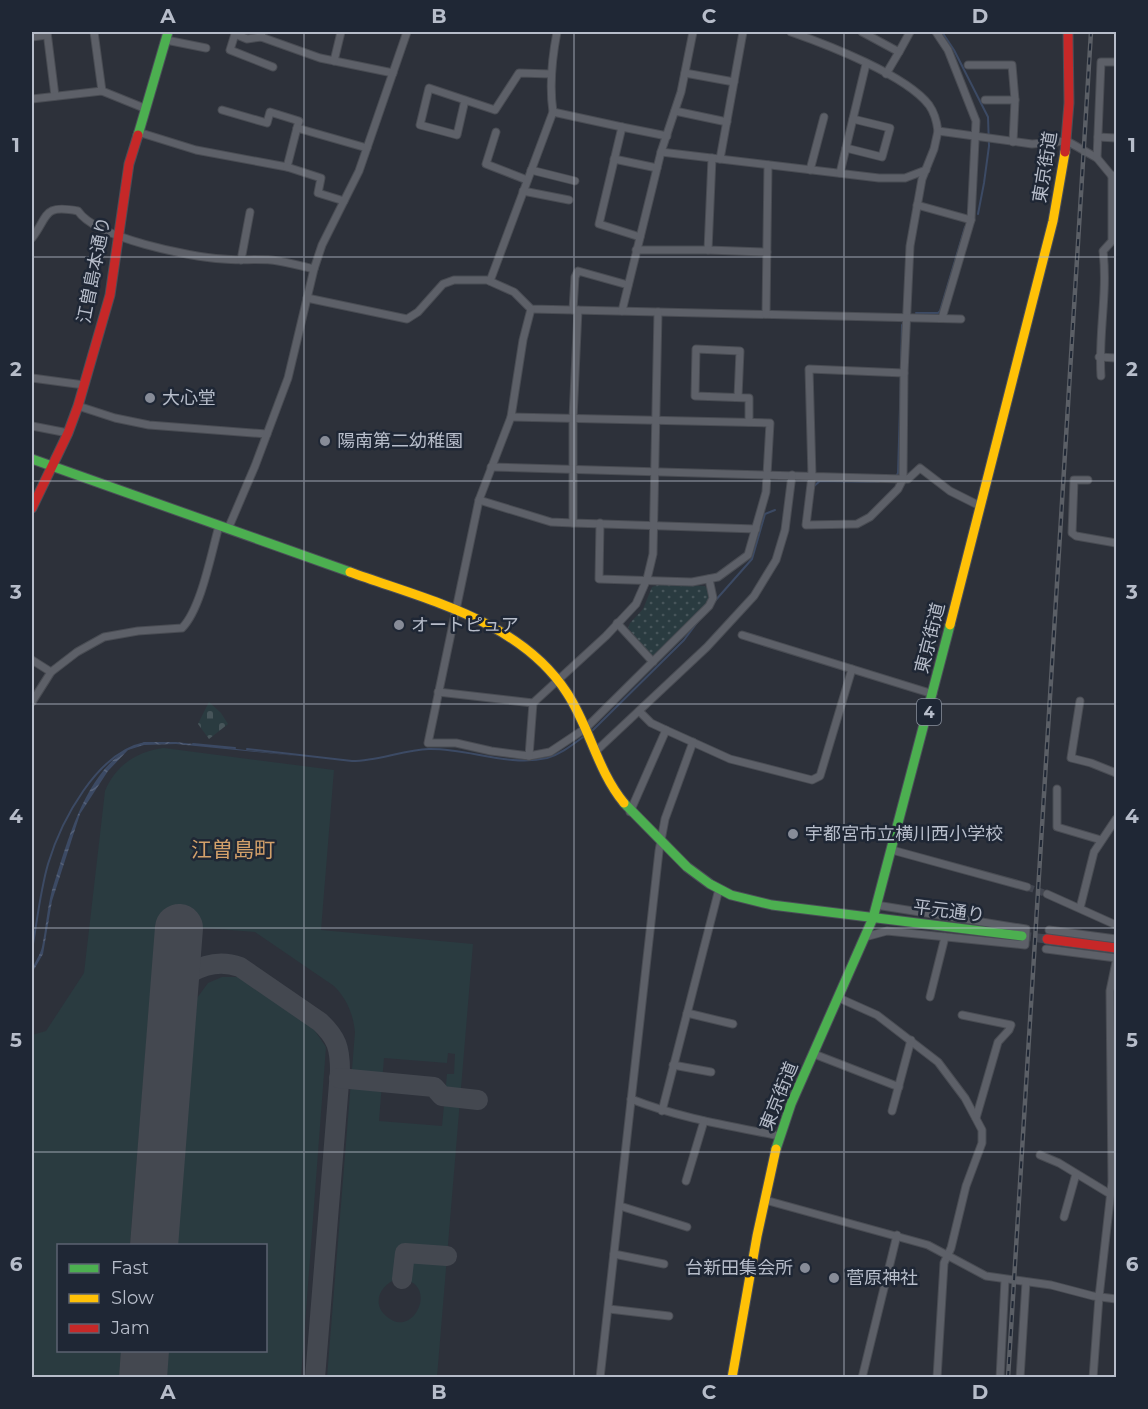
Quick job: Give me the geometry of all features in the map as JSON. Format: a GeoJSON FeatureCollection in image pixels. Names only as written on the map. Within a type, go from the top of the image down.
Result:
{"type":"FeatureCollection","features":[{"type":"Feature","properties":{"kind":"main road","name":"東京街道"},"geometry":{"type":"LineString","coordinates":[[732,1377],[765,1200],[780,1136],[873,918],[933,694],[1055,213],[1067,141],[1070,71],[1068,32]]}},
{"type":"Feature","properties":{"kind":"main road","name":"江曽島本通り"},"geometry":{"type":"LineString","coordinates":[[32,508],[68,433],[78,406],[110,295],[127,178],[144,108],[167,35]]}},
{"type":"Feature","properties":{"kind":"main road","name":"平元通り"},"geometry":{"type":"LineString","coordinates":[[32,459],[455,610],[482,621],[519,643],[558,681],[586,728],[600,766],[630,812],[677,858],[701,878],[719,889],[760,903],[1022,936]]}},
{"type":"Feature","properties":{"kind":"main road"},"geometry":{"type":"LineString","coordinates":[[1047,939],[1116,948]]}},
{"type":"Feature","properties":{"kind":"street"},"geometry":{"type":"LineString","coordinates":[[94,32],[102,91]]}},
{"type":"Feature","properties":{"kind":"street"},"geometry":{"type":"LineString","coordinates":[[334,61],[341,32]]}},
{"type":"Feature","properties":{"kind":"street"},"geometry":{"type":"LineString","coordinates":[[32,702],[51,672],[77,652],[104,637],[138,631],[182,628],[189,621],[224,528],[267,434],[288,378],[314,269],[322,245],[359,171],[407,32]]}},
{"type":"Feature","properties":{"kind":"street"},"geometry":{"type":"LineString","coordinates":[[490,281],[553,112],[550,95],[556,32]]}},
{"type":"Feature","properties":{"kind":"street"},"geometry":{"type":"LineString","coordinates":[[622,311],[661,152],[668,136],[685,72],[693,32]]}},
{"type":"Feature","properties":{"kind":"street"},"geometry":{"type":"LineString","coordinates":[[720,159],[743,32]]}},
{"type":"Feature","properties":{"kind":"street"},"geometry":{"type":"LineString","coordinates":[[791,32],[841,51],[907,85],[930,106],[938,131],[922,179],[910,246],[904,373],[903,479],[898,489],[870,517],[857,524],[806,525],[812,476],[809,369],[904,373]]}},
{"type":"Feature","properties":{"kind":"street"},"geometry":{"type":"LineString","coordinates":[[862,32],[899,52]]}},
{"type":"Feature","properties":{"kind":"street"},"geometry":{"type":"LineString","coordinates":[[886,74],[910,32]]}},
{"type":"Feature","properties":{"kind":"street"},"geometry":{"type":"LineString","coordinates":[[936,32],[948,50],[976,121],[970,220],[942,318]]}},
{"type":"Feature","properties":{"kind":"street"},"geometry":{"type":"LineString","coordinates":[[32,37],[47,33],[55,96]]}},
{"type":"Feature","properties":{"kind":"street"},"geometry":{"type":"LineString","coordinates":[[273,67],[230,50],[236,34],[248,39],[262,34],[334,61],[393,74]]}},
{"type":"Feature","properties":{"kind":"street"},"geometry":{"type":"LineString","coordinates":[[167,35],[206,48]]}},
{"type":"Feature","properties":{"kind":"street"},"geometry":{"type":"LineString","coordinates":[[1097,158],[1101,62],[1116,62]]}},
{"type":"Feature","properties":{"kind":"street"},"geometry":{"type":"LineString","coordinates":[[840,173],[866,64]]}},
{"type":"Feature","properties":{"kind":"street"},"geometry":{"type":"LineString","coordinates":[[968,65],[1012,65],[1015,100],[1013,142]]}},
{"type":"Feature","properties":{"kind":"street"},"geometry":{"type":"LineString","coordinates":[[685,72],[734,82]]}},
{"type":"Feature","properties":{"kind":"street"},"geometry":{"type":"LineString","coordinates":[[465,100],[457,135],[420,125],[429,88],[465,100],[495,110],[519,73],[551,74]]}},
{"type":"Feature","properties":{"kind":"street"},"geometry":{"type":"LineString","coordinates":[[32,99],[102,91],[144,108]]}},
{"type":"Feature","properties":{"kind":"street"},"geometry":{"type":"LineString","coordinates":[[985,100],[1015,100]]}},
{"type":"Feature","properties":{"kind":"street"},"geometry":{"type":"LineString","coordinates":[[222,110],[267,123],[270,112],[299,122],[287,167]]}},
{"type":"Feature","properties":{"kind":"street"},"geometry":{"type":"LineString","coordinates":[[675,111],[727,122]]}},
{"type":"Feature","properties":{"kind":"street"},"geometry":{"type":"LineString","coordinates":[[553,112],[668,136]]}},
{"type":"Feature","properties":{"kind":"street"},"geometry":{"type":"LineString","coordinates":[[810,170],[824,117]]}},
{"type":"Feature","properties":{"kind":"street"},"geometry":{"type":"LineString","coordinates":[[846,148],[882,157],[890,128],[853,119]]}},
{"type":"Feature","properties":{"kind":"street"},"geometry":{"type":"LineString","coordinates":[[622,127],[599,224],[640,237]]}},
{"type":"Feature","properties":{"kind":"street"},"geometry":{"type":"LineString","coordinates":[[297,128],[367,148]]}},
{"type":"Feature","properties":{"kind":"street"},"geometry":{"type":"LineString","coordinates":[[938,131],[1032,144],[1067,141],[1097,158],[1114,178],[1112,241],[1103,251],[1106,275],[1099,357],[1101,376]]}},
{"type":"Feature","properties":{"kind":"street"},"geometry":{"type":"LineString","coordinates":[[138,132],[196,150],[287,167],[321,178],[318,193],[344,201]]}},
{"type":"Feature","properties":{"kind":"street"},"geometry":{"type":"LineString","coordinates":[[496,132],[486,164],[527,180]]}},
{"type":"Feature","properties":{"kind":"street"},"geometry":{"type":"LineString","coordinates":[[1098,137],[1116,138]]}},
{"type":"Feature","properties":{"kind":"street"},"geometry":{"type":"LineString","coordinates":[[661,152],[879,178],[905,178],[926,170]]}},
{"type":"Feature","properties":{"kind":"street"},"geometry":{"type":"LineString","coordinates":[[708,250],[712,158]]}},
{"type":"Feature","properties":{"kind":"street"},"geometry":{"type":"LineString","coordinates":[[614,159],[657,168]]}},
{"type":"Feature","properties":{"kind":"street"},"geometry":{"type":"LineString","coordinates":[[766,314],[768,165]]}},
{"type":"Feature","properties":{"kind":"street"},"geometry":{"type":"LineString","coordinates":[[531,170],[575,181]]}},
{"type":"Feature","properties":{"kind":"street"},"geometry":{"type":"LineString","coordinates":[[523,191],[569,200]]}},
{"type":"Feature","properties":{"kind":"street"},"geometry":{"type":"LineString","coordinates":[[917,205],[970,220]]}},
{"type":"Feature","properties":{"kind":"street"},"geometry":{"type":"LineString","coordinates":[[32,238],[45,214],[61,207],[78,211],[84,220],[119,235],[171,251],[199,257],[277,261],[314,269]]}},
{"type":"Feature","properties":{"kind":"street"},"geometry":{"type":"LineString","coordinates":[[241,260],[250,212]]}},
{"type":"Feature","properties":{"kind":"street"},"geometry":{"type":"LineString","coordinates":[[636,250],[767,252]]}},
{"type":"Feature","properties":{"kind":"street"},"geometry":{"type":"LineString","coordinates":[[573,523],[575,277],[578,271],[628,285]]}},
{"type":"Feature","properties":{"kind":"street"},"geometry":{"type":"LineString","coordinates":[[307,298],[407,319],[418,312],[443,284],[454,280],[490,281],[514,292],[531,309],[961,319]]}},
{"type":"Feature","properties":{"kind":"street"},"geometry":{"type":"LineString","coordinates":[[531,309],[523,340],[511,417],[479,500],[428,743],[456,743],[529,756],[550,752],[586,728],[709,606],[713,598],[709,579]]}},
{"type":"Feature","properties":{"kind":"street"},"geometry":{"type":"LineString","coordinates":[[529,756],[533,703],[636,604],[647,579],[653,554],[658,312]]}},
{"type":"Feature","properties":{"kind":"street"},"geometry":{"type":"LineString","coordinates":[[738,397],[740,351],[696,349],[695,396],[749,398],[749,422]]}},
{"type":"Feature","properties":{"kind":"street"},"geometry":{"type":"LineString","coordinates":[[1099,357],[1116,358]]}},
{"type":"Feature","properties":{"kind":"street"},"geometry":{"type":"LineString","coordinates":[[32,378],[84,385]]}},
{"type":"Feature","properties":{"kind":"street"},"geometry":{"type":"LineString","coordinates":[[78,406],[115,418],[149,425],[267,434]]}},
{"type":"Feature","properties":{"kind":"street"},"geometry":{"type":"LineString","coordinates":[[511,417],[770,423],[766,492],[748,555],[718,577],[692,582],[599,579],[600,523]]}},
{"type":"Feature","properties":{"kind":"street"},"geometry":{"type":"LineString","coordinates":[[32,426],[68,433]]}},
{"type":"Feature","properties":{"kind":"street"},"geometry":{"type":"LineString","coordinates":[[491,467],[903,479],[908,479],[920,468],[950,490],[980,506]]}},
{"type":"Feature","properties":{"kind":"street"},"geometry":{"type":"LineString","coordinates":[[595,752],[707,647],[754,596],[776,560],[788,511],[792,475]]}},
{"type":"Feature","properties":{"kind":"street"},"geometry":{"type":"LineString","coordinates":[[1088,480],[1074,480],[1072,533],[1116,543]]}},
{"type":"Feature","properties":{"kind":"street"},"geometry":{"type":"LineString","coordinates":[[479,500],[551,522],[756,529]]}},
{"type":"Feature","properties":{"kind":"street"},"geometry":{"type":"LineString","coordinates":[[617,623],[653,662]]}},
{"type":"Feature","properties":{"kind":"street"},"geometry":{"type":"LineString","coordinates":[[742,635],[933,694]]}},
{"type":"Feature","properties":{"kind":"street"},"geometry":{"type":"LineString","coordinates":[[32,660],[51,672]]}},
{"type":"Feature","properties":{"kind":"street"},"geometry":{"type":"LineString","coordinates":[[639,711],[651,723],[729,759],[812,780],[820,776],[852,669]]}},
{"type":"Feature","properties":{"kind":"street"},"geometry":{"type":"LineString","coordinates":[[438,692],[533,703]]}},
{"type":"Feature","properties":{"kind":"street"},"geometry":{"type":"LineString","coordinates":[[1080,701],[1071,758],[1116,773]]}},
{"type":"Feature","properties":{"kind":"street"},"geometry":{"type":"LineString","coordinates":[[630,812],[666,730]]}},
{"type":"Feature","properties":{"kind":"street"},"geometry":{"type":"LineString","coordinates":[[600,1377],[661,841],[665,819],[693,742]]}},
{"type":"Feature","properties":{"kind":"street"},"geometry":{"type":"LineString","coordinates":[[1057,789],[1056,827],[1101,840]]}},
{"type":"Feature","properties":{"kind":"street"},"geometry":{"type":"LineString","coordinates":[[1080,908],[1094,852],[1116,819]]}},
{"type":"Feature","properties":{"kind":"street"},"geometry":{"type":"LineString","coordinates":[[892,850],[1027,887]]}},
{"type":"Feature","properties":{"kind":"street"},"geometry":{"type":"LineString","coordinates":[[662,1111],[719,889]]}},
{"type":"Feature","properties":{"kind":"street"},"geometry":{"type":"LineString","coordinates":[[1047,894],[1116,925]]}},
{"type":"Feature","properties":{"kind":"street"},"geometry":{"type":"LineString","coordinates":[[865,937],[887,931],[1025,945],[1026,929],[876,905]]}},
{"type":"Feature","properties":{"kind":"street"},"geometry":{"type":"LineString","coordinates":[[930,997],[945,937]]}},
{"type":"Feature","properties":{"kind":"street"},"geometry":{"type":"LineString","coordinates":[[1047,939],[1116,939]]}},
{"type":"Feature","properties":{"kind":"street"},"geometry":{"type":"LineString","coordinates":[[1047,939],[1116,960],[1110,992],[1110,1194],[1093,1377]]}},
{"type":"Feature","properties":{"kind":"street"},"geometry":{"type":"LineString","coordinates":[[839,998],[877,1015],[938,1062],[965,1098],[982,1130],[982,1143],[966,1186],[951,1248],[944,1263],[937,1377]]}},
{"type":"Feature","properties":{"kind":"street"},"geometry":{"type":"LineString","coordinates":[[687,1013],[733,1024]]}},
{"type":"Feature","properties":{"kind":"street"},"geometry":{"type":"LineString","coordinates":[[962,1015],[1011,1025],[998,1042],[976,1118]]}},
{"type":"Feature","properties":{"kind":"street"},"geometry":{"type":"LineString","coordinates":[[892,1111],[911,1041]]}},
{"type":"Feature","properties":{"kind":"street"},"geometry":{"type":"LineString","coordinates":[[814,1054],[899,1087]]}},
{"type":"Feature","properties":{"kind":"street"},"geometry":{"type":"LineString","coordinates":[[674,1065],[711,1071]]}},
{"type":"Feature","properties":{"kind":"street"},"geometry":{"type":"LineString","coordinates":[[631,1099],[662,1111],[780,1136]]}},
{"type":"Feature","properties":{"kind":"street"},"geometry":{"type":"LineString","coordinates":[[686,1181],[704,1121]]}},
{"type":"Feature","properties":{"kind":"street"},"geometry":{"type":"LineString","coordinates":[[1040,1155],[1110,1194]]}},
{"type":"Feature","properties":{"kind":"street"},"geometry":{"type":"LineString","coordinates":[[1064,1217],[1076,1174]]}},
{"type":"Feature","properties":{"kind":"street"},"geometry":{"type":"LineString","coordinates":[[765,1200],[928,1245],[986,1276],[1116,1299]]}},
{"type":"Feature","properties":{"kind":"street"},"geometry":{"type":"LineString","coordinates":[[620,1206],[687,1227]]}},
{"type":"Feature","properties":{"kind":"street"},"geometry":{"type":"LineString","coordinates":[[862,1377],[897,1235]]}},
{"type":"Feature","properties":{"kind":"street"},"geometry":{"type":"LineString","coordinates":[[614,1254],[664,1264]]}},
{"type":"Feature","properties":{"kind":"street"},"geometry":{"type":"LineString","coordinates":[[1000,1377],[1005,1280]]}},
{"type":"Feature","properties":{"kind":"street"},"geometry":{"type":"LineString","coordinates":[[1020,1377],[1026,1282]]}},
{"type":"Feature","properties":{"kind":"street"},"geometry":{"type":"LineString","coordinates":[[609,1309],[669,1316]]}},
{"type":"Feature","properties":{"kind":"green space"},"geometry":{"type":"Polygon","coordinates":[[[663,583],[704,586],[709,588],[711,599],[657,657],[651,655],[628,628],[643,609],[652,587],[663,583]]]}},
{"type":"Feature","properties":{"kind":"green space"},"geometry":{"type":"Polygon","coordinates":[[[209,702],[221,713],[228,724],[209,739],[198,724],[209,702]]]}},
{"type":"Feature","properties":{"kind":"green space"},"geometry":{"type":"Polygon","coordinates":[[[164,748],[334,770],[321,930],[473,944],[437,1377],[327,1377],[355,1032],[353,1019],[346,1002],[334,986],[255,932],[156,924],[130,1244],[57,1244],[57,1352],[121,1352],[119,1377],[32,1377],[32,1035],[46,1031],[84,973],[105,791],[121,767],[145,752],[164,748]],[[448,1053],[447,1063],[384,1058],[379,1121],[442,1126],[447,1074],[454,1074],[455,1054],[448,1053]],[[397,1279],[391,1281],[380,1295],[379,1305],[382,1311],[396,1322],[406,1321],[414,1316],[419,1307],[421,1298],[418,1288],[411,1282],[397,1279]]]}},
{"type":"Feature","properties":{"kind":"green space"},"geometry":{"type":"Polygon","coordinates":[[[222,977],[238,977],[247,981],[313,1028],[326,1047],[301,1377],[166,1377],[168,1352],[267,1352],[267,1244],[177,1244],[197,998],[208,983],[222,977]]]}},
{"type":"Feature","properties":{"kind":"water"},"geometry":{"type":"Polygon","coordinates":[[[145,742],[176,742],[297,756],[176,744],[144,745],[128,750],[108,771],[80,814],[52,901],[43,954],[32,973],[42,947],[52,890],[78,814],[97,779],[109,764],[124,751],[145,742]]]}},
{"type":"Feature","properties":{"kind":"waterway"},"geometry":{"type":"LineString","coordinates":[[942,32],[954,50],[988,117],[989,146],[978,214]]}},
{"type":"Feature","properties":{"kind":"waterway"},"geometry":{"type":"LineString","coordinates":[[916,313],[938,313],[940,311],[965,227]]}},
{"type":"Feature","properties":{"kind":"waterway"},"geometry":{"type":"LineString","coordinates":[[901,367],[902,325]]}},
{"type":"Feature","properties":{"kind":"waterway"},"geometry":{"type":"LineString","coordinates":[[895,478],[898,473],[901,374]]}},
{"type":"Feature","properties":{"kind":"waterway"},"geometry":{"type":"LineString","coordinates":[[814,486],[820,481],[879,482]]}},
{"type":"Feature","properties":{"kind":"waterway"},"geometry":{"type":"LineString","coordinates":[[714,602],[752,559],[765,514],[775,510]]}},
{"type":"Feature","properties":{"kind":"waterway"},"geometry":{"type":"LineString","coordinates":[[593,730],[684,640],[699,620]]}},
{"type":"Feature","properties":{"kind":"waterway"},"geometry":{"type":"LineString","coordinates":[[247,749],[352,761],[429,749],[444,749],[503,759],[532,760],[557,754],[583,737]]}},
{"type":"Feature","properties":{"kind":"waterway"},"geometry":{"type":"LineString","coordinates":[[32,950],[48,864],[72,809],[83,791],[111,760],[128,749],[145,743]]}},
{"type":"Feature","properties":{"kind":"waterway"},"geometry":{"type":"LineString","coordinates":[[193,744],[235,748]]}},
{"type":"Feature","properties":{"kind":"taxiway"},"geometry":{"type":"LineString","coordinates":[[175,982],[190,972],[214,964],[231,964],[240,967],[320,1022],[336,1044],[340,1071],[315,1378]]}},
{"type":"Feature","properties":{"kind":"taxiway"},"geometry":{"type":"LineString","coordinates":[[339,1078],[434,1087],[442,1096],[478,1100]]}},
{"type":"Feature","properties":{"kind":"taxiway"},"geometry":{"type":"LineString","coordinates":[[402,1279],[405,1253],[447,1256]]}},
{"type":"Feature","properties":{"kind":"runway"},"geometry":{"type":"LineString","coordinates":[[154,1244],[179,928]]}},
{"type":"Feature","properties":{"kind":"runway"},"geometry":{"type":"LineString","coordinates":[[143,1378],[145,1352]]}},
{"type":"Feature","properties":{"kind":"tunnel"},"geometry":{"type":"LineString","coordinates":[[1027,887],[1047,894]]}},
{"type":"Feature","properties":{"kind":"tunnel"},"geometry":{"type":"LineString","coordinates":[[1022,936],[1047,939]]}},
{"type":"Feature","properties":{"kind":"railway"},"geometry":{"type":"LineString","coordinates":[[1008,1378],[1091,32]]}},
{"type":"Feature","properties":{"kind":"traffic: fast"},"geometry":{"type":"LineString","coordinates":[[138,135],[168,32]]}},
{"type":"Feature","properties":{"kind":"traffic: fast"},"geometry":{"type":"LineString","coordinates":[[32,459],[350,572]]}},
{"type":"Feature","properties":{"kind":"traffic: fast"},"geometry":{"type":"LineString","coordinates":[[776,1149],[791,1104],[873,918],[950,625]]}},
{"type":"Feature","properties":{"kind":"traffic: fast"},"geometry":{"type":"LineString","coordinates":[[624,803],[687,867],[710,884],[731,895],[772,905],[1022,936]]}},
{"type":"Feature","properties":{"kind":"traffic: slow"},"geometry":{"type":"LineString","coordinates":[[950,625],[1053,221],[1065,152]]}},
{"type":"Feature","properties":{"kind":"traffic: slow"},"geometry":{"type":"LineString","coordinates":[[350,572],[440,603],[498,630],[524,647],[547,668],[567,693],[582,720],[607,777],[624,803]]}},
{"type":"Feature","properties":{"kind":"traffic: slow"},"geometry":{"type":"LineString","coordinates":[[732,1378],[757,1236],[776,1149]]}},
{"type":"Feature","properties":{"kind":"traffic: jam"},"geometry":{"type":"LineString","coordinates":[[1065,152],[1069,103],[1068,32]]}},
{"type":"Feature","properties":{"kind":"traffic: jam"},"geometry":{"type":"LineString","coordinates":[[32,508],[68,433],[78,406],[110,295],[129,164],[138,135]]}},
{"type":"Feature","properties":{"kind":"traffic: jam"},"geometry":{"type":"LineString","coordinates":[[1047,939],[1116,948]]}},
{"type":"Feature","properties":{"kind":"place","name":"大心堂"},"geometry":{"type":"Point","coordinates":[150,398]}},
{"type":"Feature","properties":{"kind":"place","name":"陽南第二幼稚園"},"geometry":{"type":"Point","coordinates":[325,441]}},
{"type":"Feature","properties":{"kind":"place","name":"オートピュア"},"geometry":{"type":"Point","coordinates":[399,625]}},
{"type":"Feature","properties":{"kind":"place","name":"宇都宮市立横川西小学校"},"geometry":{"type":"Point","coordinates":[793,834]}},
{"type":"Feature","properties":{"kind":"place","name":"台新田集会所"},"geometry":{"type":"Point","coordinates":[805,1268]}},
{"type":"Feature","properties":{"kind":"place","name":"菅原神社"},"geometry":{"type":"Point","coordinates":[834,1278]}},
{"type":"Feature","properties":{"kind":"district","name":"江曽島町"},"geometry":{"type":"Point","coordinates":[233,849]}}]}
